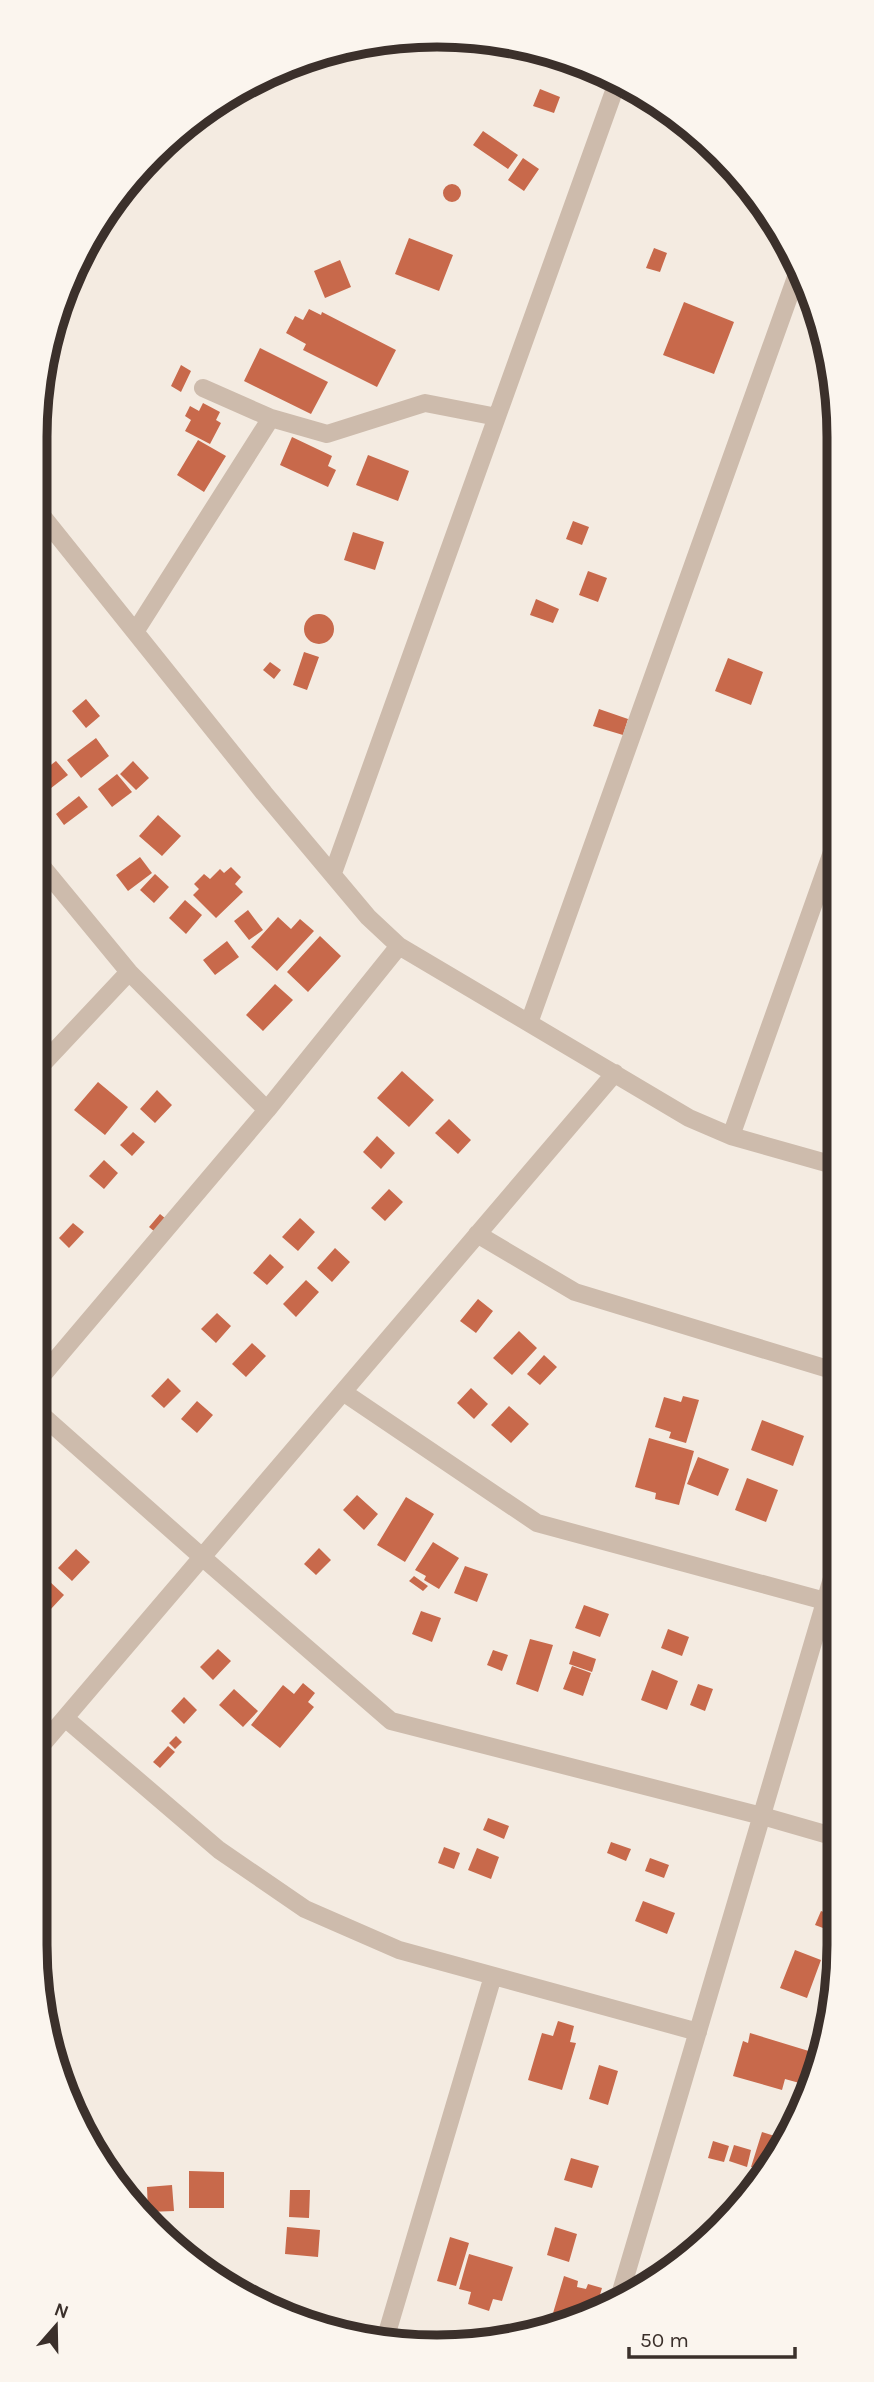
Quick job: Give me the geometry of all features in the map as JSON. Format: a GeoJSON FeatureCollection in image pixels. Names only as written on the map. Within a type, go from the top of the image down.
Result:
{"type":"FeatureCollection","features":[{"type":"Feature","properties":{"kind":"street"},"geometry":{"type":"LineString","coordinates":[[333,873],[614,90]]}},
{"type":"Feature","properties":{"kind":"street"},"geometry":{"type":"LineString","coordinates":[[529,1023],[794,282]]}},
{"type":"Feature","properties":{"kind":"street"},"geometry":{"type":"LineString","coordinates":[[203,388],[271,418],[327,434],[425,403],[497,417]]}},
{"type":"Feature","properties":{"kind":"street"},"geometry":{"type":"LineString","coordinates":[[135,632],[271,418]]}},
{"type":"Feature","properties":{"kind":"street"},"geometry":{"type":"LineString","coordinates":[[47,522],[264,793],[368,917],[398,946],[689,1118],[731,1136],[827,1163]]}},
{"type":"Feature","properties":{"kind":"street"},"geometry":{"type":"LineString","coordinates":[[731,1136],[827,864]]}},
{"type":"Feature","properties":{"kind":"street"},"geometry":{"type":"LineString","coordinates":[[47,873],[129,972],[267,1110]]}},
{"type":"Feature","properties":{"kind":"street"},"geometry":{"type":"LineString","coordinates":[[47,1370],[267,1110],[398,946]]}},
{"type":"Feature","properties":{"kind":"street"},"geometry":{"type":"LineString","coordinates":[[47,1059],[129,972]]}},
{"type":"Feature","properties":{"kind":"street"},"geometry":{"type":"LineString","coordinates":[[47,1739],[615,1073]]}},
{"type":"Feature","properties":{"kind":"street"},"geometry":{"type":"LineString","coordinates":[[477,1234],[575,1292],[827,1369]]}},
{"type":"Feature","properties":{"kind":"street"},"geometry":{"type":"LineString","coordinates":[[343,1392],[537,1522],[825,1601]]}},
{"type":"Feature","properties":{"kind":"street"},"geometry":{"type":"LineString","coordinates":[[47,1420],[391,1721],[827,1835]]}},
{"type":"Feature","properties":{"kind":"street"},"geometry":{"type":"LineString","coordinates":[[622,2288],[827,1594]]}},
{"type":"Feature","properties":{"kind":"street"},"geometry":{"type":"LineString","coordinates":[[65,1718],[219,1850],[305,1909],[399,1950],[698,2032]]}},
{"type":"Feature","properties":{"kind":"street"},"geometry":{"type":"LineString","coordinates":[[388,2331],[493,1976]]}},
{"type":"Feature","properties":{"kind":"building"},"geometry":{"type":"Polygon","coordinates":[[[540,89],[560,97],[554,113],[533,106],[540,89]]]}},
{"type":"Feature","properties":{"kind":"building"},"geometry":{"type":"Polygon","coordinates":[[[483,131],[518,155],[508,169],[473,145],[483,131]]]}},
{"type":"Feature","properties":{"kind":"building"},"geometry":{"type":"Polygon","coordinates":[[[523,158],[539,169],[524,191],[508,180],[523,158]]]}},
{"type":"Feature","properties":{"kind":"building"},"geometry":{"type":"Polygon","coordinates":[[[452,184],[458,187],[461,193],[458,199],[452,202],[446,199],[443,193],[446,187],[452,184]]]}},
{"type":"Feature","properties":{"kind":"building"},"geometry":{"type":"Polygon","coordinates":[[[409,238],[453,255],[439,291],[395,274],[409,238]]]}},
{"type":"Feature","properties":{"kind":"building"},"geometry":{"type":"Polygon","coordinates":[[[654,248],[667,253],[660,272],[646,268],[654,248]]]}},
{"type":"Feature","properties":{"kind":"building"},"geometry":{"type":"Polygon","coordinates":[[[340,260],[351,287],[325,298],[314,271],[340,260]]]}},
{"type":"Feature","properties":{"kind":"building"},"geometry":{"type":"Polygon","coordinates":[[[684,302],[734,322],[714,374],[663,355],[684,302]]]}},
{"type":"Feature","properties":{"kind":"building"},"geometry":{"type":"Polygon","coordinates":[[[309,309],[321,315],[322,312],[396,350],[377,387],[303,350],[306,344],[286,333],[295,316],[303,320],[309,309]]]}},
{"type":"Feature","properties":{"kind":"building"},"geometry":{"type":"Polygon","coordinates":[[[260,348],[328,382],[311,414],[244,381],[260,348]]]}},
{"type":"Feature","properties":{"kind":"building"},"geometry":{"type":"Polygon","coordinates":[[[181,365],[191,371],[181,392],[171,386],[181,365]]]}},
{"type":"Feature","properties":{"kind":"building"},"geometry":{"type":"Polygon","coordinates":[[[203,403],[220,412],[216,420],[221,423],[210,444],[185,431],[191,420],[185,416],[190,406],[199,411],[203,403]]]}},
{"type":"Feature","properties":{"kind":"building"},"geometry":{"type":"Polygon","coordinates":[[[292,437],[332,456],[328,466],[336,470],[328,487],[280,465],[292,437]]]}},
{"type":"Feature","properties":{"kind":"building"},"geometry":{"type":"Polygon","coordinates":[[[198,440],[226,456],[204,492],[177,475],[198,440]]]}},
{"type":"Feature","properties":{"kind":"building"},"geometry":{"type":"Polygon","coordinates":[[[368,455],[409,471],[398,501],[356,485],[368,455]]]}},
{"type":"Feature","properties":{"kind":"building"},"geometry":{"type":"Polygon","coordinates":[[[573,521],[589,527],[582,545],[566,539],[573,521]]]}},
{"type":"Feature","properties":{"kind":"building"},"geometry":{"type":"Polygon","coordinates":[[[353,532],[384,542],[375,570],[344,560],[353,532]]]}},
{"type":"Feature","properties":{"kind":"building"},"geometry":{"type":"Polygon","coordinates":[[[588,571],[607,578],[598,602],[579,595],[588,571]]]}},
{"type":"Feature","properties":{"kind":"building"},"geometry":{"type":"Polygon","coordinates":[[[536,599],[559,609],[553,623],[530,615],[536,599]]]}},
{"type":"Feature","properties":{"kind":"building"},"geometry":{"type":"Polygon","coordinates":[[[319,614],[330,618],[334,629],[330,640],[319,644],[308,640],[304,629],[308,618],[319,614]]]}},
{"type":"Feature","properties":{"kind":"building"},"geometry":{"type":"Polygon","coordinates":[[[304,652],[319,657],[307,690],[293,685],[304,652]]]}},
{"type":"Feature","properties":{"kind":"building"},"geometry":{"type":"Polygon","coordinates":[[[728,658],[763,672],[751,705],[715,691],[728,658]]]}},
{"type":"Feature","properties":{"kind":"building"},"geometry":{"type":"Polygon","coordinates":[[[270,662],[281,670],[274,679],[263,670],[270,662]]]}},
{"type":"Feature","properties":{"kind":"building"},"geometry":{"type":"Polygon","coordinates":[[[86,699],[100,716],[86,728],[72,711],[86,699]]]}},
{"type":"Feature","properties":{"kind":"building"},"geometry":{"type":"Polygon","coordinates":[[[599,709],[628,719],[623,735],[593,726],[599,709]]]}},
{"type":"Feature","properties":{"kind":"building"},"geometry":{"type":"Polygon","coordinates":[[[96,738],[109,756],[81,778],[67,760],[96,738]]]}},
{"type":"Feature","properties":{"kind":"building"},"geometry":{"type":"Polygon","coordinates":[[[56,761],[68,775],[47,791],[47,768],[56,761]]]}},
{"type":"Feature","properties":{"kind":"building"},"geometry":{"type":"Polygon","coordinates":[[[133,761],[149,778],[136,790],[120,774],[133,761]]]}},
{"type":"Feature","properties":{"kind":"building"},"geometry":{"type":"Polygon","coordinates":[[[117,774],[132,792],[112,807],[98,789],[117,774]]]}},
{"type":"Feature","properties":{"kind":"building"},"geometry":{"type":"Polygon","coordinates":[[[79,796],[88,807],[64,825],[56,814],[79,796]]]}},
{"type":"Feature","properties":{"kind":"building"},"geometry":{"type":"Polygon","coordinates":[[[158,815],[181,836],[162,856],[139,836],[158,815]]]}},
{"type":"Feature","properties":{"kind":"building"},"geometry":{"type":"Polygon","coordinates":[[[140,857],[152,873],[128,891],[116,875],[140,857]]]}},
{"type":"Feature","properties":{"kind":"building"},"geometry":{"type":"Polygon","coordinates":[[[231,867],[241,877],[235,884],[243,892],[216,918],[193,895],[199,889],[194,884],[204,874],[210,879],[220,869],[224,873],[231,867]]]}},
{"type":"Feature","properties":{"kind":"building"},"geometry":{"type":"Polygon","coordinates":[[[155,874],[169,887],[154,903],[140,890],[155,874]]]}},
{"type":"Feature","properties":{"kind":"building"},"geometry":{"type":"Polygon","coordinates":[[[185,900],[202,915],[186,934],[169,918],[185,900]]]}},
{"type":"Feature","properties":{"kind":"building"},"geometry":{"type":"Polygon","coordinates":[[[248,910],[263,930],[249,940],[234,921],[248,910]]]}},
{"type":"Feature","properties":{"kind":"building"},"geometry":{"type":"Polygon","coordinates":[[[278,917],[291,929],[300,919],[314,931],[277,971],[251,947],[278,917]]]}},
{"type":"Feature","properties":{"kind":"building"},"geometry":{"type":"Polygon","coordinates":[[[320,936],[341,956],[308,992],[287,972],[320,936]]]}},
{"type":"Feature","properties":{"kind":"building"},"geometry":{"type":"Polygon","coordinates":[[[227,941],[239,957],[215,975],[203,960],[227,941]]]}},
{"type":"Feature","properties":{"kind":"building"},"geometry":{"type":"Polygon","coordinates":[[[275,984],[293,1000],[263,1031],[246,1015],[275,984]]]}},
{"type":"Feature","properties":{"kind":"building"},"geometry":{"type":"Polygon","coordinates":[[[402,1071],[434,1100],[409,1127],[377,1098],[402,1071]]]}},
{"type":"Feature","properties":{"kind":"building"},"geometry":{"type":"Polygon","coordinates":[[[98,1082],[128,1107],[105,1135],[74,1110],[98,1082]]]}},
{"type":"Feature","properties":{"kind":"building"},"geometry":{"type":"Polygon","coordinates":[[[157,1090],[172,1105],[155,1123],[140,1109],[157,1090]]]}},
{"type":"Feature","properties":{"kind":"building"},"geometry":{"type":"Polygon","coordinates":[[[449,1119],[471,1140],[458,1154],[435,1133],[449,1119]]]}},
{"type":"Feature","properties":{"kind":"building"},"geometry":{"type":"Polygon","coordinates":[[[133,1132],[145,1142],[132,1156],[120,1145],[133,1132]]]}},
{"type":"Feature","properties":{"kind":"building"},"geometry":{"type":"Polygon","coordinates":[[[377,1136],[395,1153],[381,1169],[363,1152],[377,1136]]]}},
{"type":"Feature","properties":{"kind":"building"},"geometry":{"type":"Polygon","coordinates":[[[104,1160],[118,1173],[104,1189],[89,1176],[104,1160]]]}},
{"type":"Feature","properties":{"kind":"building"},"geometry":{"type":"Polygon","coordinates":[[[389,1189],[403,1202],[385,1221],[371,1208],[389,1189]]]}},
{"type":"Feature","properties":{"kind":"building"},"geometry":{"type":"Polygon","coordinates":[[[160,1214],[166,1219],[155,1232],[149,1227],[160,1214]]]}},
{"type":"Feature","properties":{"kind":"building"},"geometry":{"type":"Polygon","coordinates":[[[300,1218],[315,1232],[298,1251],[282,1237],[300,1218]]]}},
{"type":"Feature","properties":{"kind":"building"},"geometry":{"type":"Polygon","coordinates":[[[73,1223],[84,1232],[69,1248],[59,1238],[73,1223]]]}},
{"type":"Feature","properties":{"kind":"building"},"geometry":{"type":"Polygon","coordinates":[[[335,1248],[350,1262],[332,1282],[317,1268],[335,1248]]]}},
{"type":"Feature","properties":{"kind":"building"},"geometry":{"type":"Polygon","coordinates":[[[270,1254],[284,1267],[267,1285],[253,1273],[270,1254]]]}},
{"type":"Feature","properties":{"kind":"building"},"geometry":{"type":"Polygon","coordinates":[[[306,1280],[319,1292],[296,1317],[283,1304],[306,1280]]]}},
{"type":"Feature","properties":{"kind":"building"},"geometry":{"type":"Polygon","coordinates":[[[478,1299],[493,1311],[476,1333],[460,1321],[478,1299]]]}},
{"type":"Feature","properties":{"kind":"building"},"geometry":{"type":"Polygon","coordinates":[[[217,1313],[231,1326],[216,1343],[201,1329],[217,1313]]]}},
{"type":"Feature","properties":{"kind":"building"},"geometry":{"type":"Polygon","coordinates":[[[519,1331],[537,1348],[512,1375],[493,1358],[519,1331]]]}},
{"type":"Feature","properties":{"kind":"building"},"geometry":{"type":"Polygon","coordinates":[[[252,1343],[266,1356],[246,1377],[232,1364],[252,1343]]]}},
{"type":"Feature","properties":{"kind":"building"},"geometry":{"type":"Polygon","coordinates":[[[544,1355],[557,1367],[540,1385],[527,1374],[544,1355]]]}},
{"type":"Feature","properties":{"kind":"building"},"geometry":{"type":"Polygon","coordinates":[[[168,1378],[181,1391],[164,1408],[151,1396],[168,1378]]]}},
{"type":"Feature","properties":{"kind":"building"},"geometry":{"type":"Polygon","coordinates":[[[471,1388],[488,1404],[474,1419],[457,1403],[471,1388]]]}},
{"type":"Feature","properties":{"kind":"building"},"geometry":{"type":"Polygon","coordinates":[[[683,1396],[699,1400],[686,1443],[669,1438],[671,1432],[655,1427],[664,1397],[681,1402],[683,1396]]]}},
{"type":"Feature","properties":{"kind":"building"},"geometry":{"type":"Polygon","coordinates":[[[197,1401],[213,1415],[197,1433],[181,1419],[197,1401]]]}},
{"type":"Feature","properties":{"kind":"building"},"geometry":{"type":"Polygon","coordinates":[[[509,1406],[529,1424],[511,1443],[491,1425],[509,1406]]]}},
{"type":"Feature","properties":{"kind":"building"},"geometry":{"type":"Polygon","coordinates":[[[762,1420],[804,1436],[793,1466],[751,1450],[762,1420]]]}},
{"type":"Feature","properties":{"kind":"building"},"geometry":{"type":"Polygon","coordinates":[[[649,1438],[694,1451],[679,1505],[655,1499],[656,1493],[635,1487],[649,1438]]]}},
{"type":"Feature","properties":{"kind":"building"},"geometry":{"type":"Polygon","coordinates":[[[698,1457],[729,1469],[718,1496],[687,1484],[698,1457]]]}},
{"type":"Feature","properties":{"kind":"building"},"geometry":{"type":"Polygon","coordinates":[[[747,1478],[778,1490],[766,1522],[735,1510],[747,1478]]]}},
{"type":"Feature","properties":{"kind":"building"},"geometry":{"type":"Polygon","coordinates":[[[357,1495],[378,1514],[364,1530],[343,1510],[357,1495]]]}},
{"type":"Feature","properties":{"kind":"building"},"geometry":{"type":"Polygon","coordinates":[[[406,1497],[434,1514],[405,1562],[377,1545],[406,1497]]]}},
{"type":"Feature","properties":{"kind":"building"},"geometry":{"type":"Polygon","coordinates":[[[433,1542],[459,1558],[439,1589],[424,1580],[426,1576],[415,1570],[433,1542]]]}},
{"type":"Feature","properties":{"kind":"building"},"geometry":{"type":"Polygon","coordinates":[[[319,1548],[331,1560],[316,1575],[304,1564],[319,1548]]]}},
{"type":"Feature","properties":{"kind":"building"},"geometry":{"type":"Polygon","coordinates":[[[76,1549],[90,1562],[72,1581],[58,1568],[76,1549]]]}},
{"type":"Feature","properties":{"kind":"building"},"geometry":{"type":"Polygon","coordinates":[[[465,1566],[488,1574],[477,1602],[454,1593],[465,1566]]]}},
{"type":"Feature","properties":{"kind":"building"},"geometry":{"type":"Polygon","coordinates":[[[414,1576],[428,1586],[423,1591],[409,1581],[414,1576]]]}},
{"type":"Feature","properties":{"kind":"building"},"geometry":{"type":"Polygon","coordinates":[[[47,1579],[64,1595],[50,1610],[47,1607],[47,1579]]]}},
{"type":"Feature","properties":{"kind":"building"},"geometry":{"type":"Polygon","coordinates":[[[584,1605],[609,1614],[600,1637],[575,1628],[584,1605]]]}},
{"type":"Feature","properties":{"kind":"building"},"geometry":{"type":"Polygon","coordinates":[[[421,1611],[441,1618],[432,1642],[412,1634],[421,1611]]]}},
{"type":"Feature","properties":{"kind":"building"},"geometry":{"type":"Polygon","coordinates":[[[668,1629],[689,1637],[682,1656],[661,1648],[668,1629]]]}},
{"type":"Feature","properties":{"kind":"building"},"geometry":{"type":"Polygon","coordinates":[[[530,1639],[553,1645],[538,1692],[516,1684],[530,1639]]]}},
{"type":"Feature","properties":{"kind":"building"},"geometry":{"type":"Polygon","coordinates":[[[218,1649],[231,1661],[213,1680],[200,1667],[218,1649]]]}},
{"type":"Feature","properties":{"kind":"building"},"geometry":{"type":"Polygon","coordinates":[[[493,1650],[508,1655],[502,1671],[487,1665],[493,1650]]]}},
{"type":"Feature","properties":{"kind":"building"},"geometry":{"type":"Polygon","coordinates":[[[573,1651],[596,1659],[592,1672],[569,1664],[573,1651]]]}},
{"type":"Feature","properties":{"kind":"building"},"geometry":{"type":"Polygon","coordinates":[[[572,1666],[591,1673],[583,1696],[563,1689],[572,1666]]]}},
{"type":"Feature","properties":{"kind":"building"},"geometry":{"type":"Polygon","coordinates":[[[652,1670],[678,1681],[667,1710],[641,1700],[652,1670]]]}},
{"type":"Feature","properties":{"kind":"building"},"geometry":{"type":"Polygon","coordinates":[[[303,1683],[315,1693],[308,1702],[314,1707],[280,1748],[251,1725],[283,1685],[294,1694],[303,1683]]]}},
{"type":"Feature","properties":{"kind":"building"},"geometry":{"type":"Polygon","coordinates":[[[698,1684],[713,1689],[705,1711],[690,1705],[698,1684]]]}},
{"type":"Feature","properties":{"kind":"building"},"geometry":{"type":"Polygon","coordinates":[[[234,1689],[258,1711],[243,1727],[219,1705],[234,1689]]]}},
{"type":"Feature","properties":{"kind":"building"},"geometry":{"type":"Polygon","coordinates":[[[184,1697],[197,1710],[184,1724],[171,1711],[184,1697]]]}},
{"type":"Feature","properties":{"kind":"building"},"geometry":{"type":"Polygon","coordinates":[[[176,1736],[182,1742],[175,1749],[169,1743],[176,1736]]]}},
{"type":"Feature","properties":{"kind":"building"},"geometry":{"type":"Polygon","coordinates":[[[168,1746],[175,1752],[160,1768],[153,1762],[168,1746]]]}},
{"type":"Feature","properties":{"kind":"building"},"geometry":{"type":"Polygon","coordinates":[[[488,1818],[509,1826],[504,1839],[483,1830],[488,1818]]]}},
{"type":"Feature","properties":{"kind":"building"},"geometry":{"type":"Polygon","coordinates":[[[611,1842],[631,1849],[626,1861],[607,1853],[611,1842]]]}},
{"type":"Feature","properties":{"kind":"building"},"geometry":{"type":"Polygon","coordinates":[[[444,1847],[460,1853],[454,1869],[438,1863],[444,1847]]]}},
{"type":"Feature","properties":{"kind":"building"},"geometry":{"type":"Polygon","coordinates":[[[477,1848],[499,1857],[491,1879],[468,1870],[477,1848]]]}},
{"type":"Feature","properties":{"kind":"building"},"geometry":{"type":"Polygon","coordinates":[[[650,1858],[669,1865],[664,1878],[645,1871],[650,1858]]]}},
{"type":"Feature","properties":{"kind":"building"},"geometry":{"type":"Polygon","coordinates":[[[643,1901],[675,1913],[667,1934],[635,1921],[643,1901]]]}},
{"type":"Feature","properties":{"kind":"building"},"geometry":{"type":"Polygon","coordinates":[[[821,1911],[827,1913],[827,1930],[815,1925],[821,1911]]]}},
{"type":"Feature","properties":{"kind":"building"},"geometry":{"type":"Polygon","coordinates":[[[795,1950],[821,1960],[807,1998],[780,1988],[795,1950]]]}},
{"type":"Feature","properties":{"kind":"building"},"geometry":{"type":"Polygon","coordinates":[[[558,2021],[574,2026],[570,2042],[576,2043],[562,2090],[528,2080],[542,2033],[553,2036],[558,2021]]]}},
{"type":"Feature","properties":{"kind":"building"},"geometry":{"type":"Polygon","coordinates":[[[750,2033],[811,2052],[801,2083],[785,2079],[782,2090],[733,2076],[743,2041],[748,2043],[750,2033]]]}},
{"type":"Feature","properties":{"kind":"building"},"geometry":{"type":"Polygon","coordinates":[[[599,2065],[618,2071],[608,2105],[589,2099],[599,2065]]]}},
{"type":"Feature","properties":{"kind":"building"},"geometry":{"type":"Polygon","coordinates":[[[762,2132],[777,2137],[756,2169],[751,2167],[762,2132]]]}},
{"type":"Feature","properties":{"kind":"building"},"geometry":{"type":"Polygon","coordinates":[[[713,2141],[729,2146],[724,2162],[708,2158],[713,2141]]]}},
{"type":"Feature","properties":{"kind":"building"},"geometry":{"type":"Polygon","coordinates":[[[734,2145],[751,2150],[747,2167],[729,2161],[734,2145]]]}},
{"type":"Feature","properties":{"kind":"building"},"geometry":{"type":"Polygon","coordinates":[[[571,2158],[599,2166],[592,2188],[564,2180],[571,2158]]]}},
{"type":"Feature","properties":{"kind":"building"},"geometry":{"type":"Polygon","coordinates":[[[189,2171],[224,2172],[224,2208],[189,2208],[189,2171]]]}},
{"type":"Feature","properties":{"kind":"building"},"geometry":{"type":"Polygon","coordinates":[[[172,2185],[174,2211],[153,2212],[148,2206],[147,2187],[172,2185]]]}},
{"type":"Feature","properties":{"kind":"building"},"geometry":{"type":"Polygon","coordinates":[[[290,2190],[310,2190],[309,2218],[289,2217],[290,2190]]]}},
{"type":"Feature","properties":{"kind":"building"},"geometry":{"type":"Polygon","coordinates":[[[287,2227],[320,2230],[318,2257],[285,2254],[287,2227]]]}},
{"type":"Feature","properties":{"kind":"building"},"geometry":{"type":"Polygon","coordinates":[[[555,2227],[577,2234],[569,2262],[547,2255],[555,2227]]]}},
{"type":"Feature","properties":{"kind":"building"},"geometry":{"type":"Polygon","coordinates":[[[450,2237],[469,2243],[456,2286],[437,2281],[450,2237]]]}},
{"type":"Feature","properties":{"kind":"building"},"geometry":{"type":"Polygon","coordinates":[[[469,2254],[513,2267],[502,2301],[493,2299],[489,2311],[468,2304],[471,2292],[459,2289],[469,2254]]]}},
{"type":"Feature","properties":{"kind":"building"},"geometry":{"type":"Polygon","coordinates":[[[564,2276],[578,2281],[577,2287],[586,2289],[588,2284],[602,2288],[599,2300],[552,2317],[564,2276]]]}}]}
